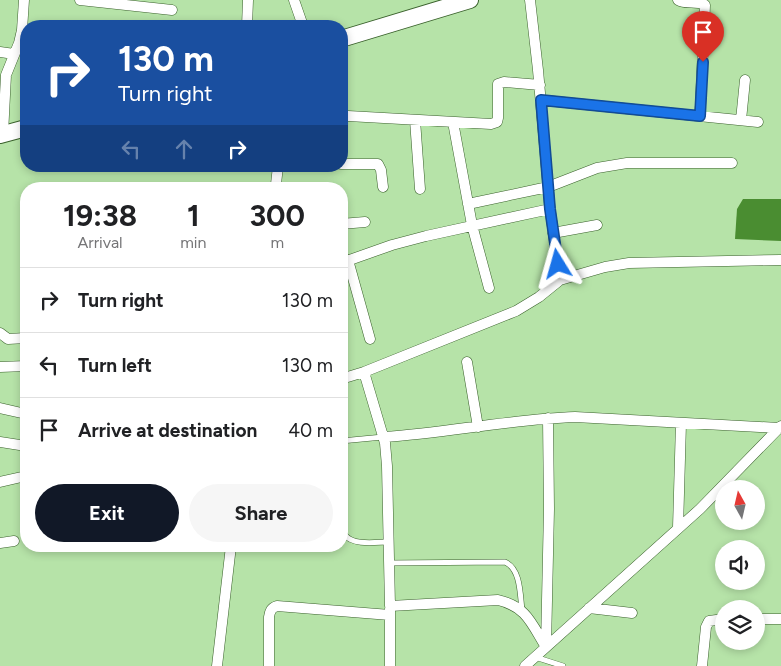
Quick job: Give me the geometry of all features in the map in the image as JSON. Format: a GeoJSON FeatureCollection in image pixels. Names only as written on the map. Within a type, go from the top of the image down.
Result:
{"type":"FeatureCollection","features":[{"type":"Feature","properties":{"kind":"main road"},"geometry":{"type":"LineString","coordinates":[[348,37],[470,0]]}},
{"type":"Feature","properties":{"kind":"main road"},"geometry":{"type":"LineString","coordinates":[[1,135],[20,130]]}},
{"type":"Feature","properties":{"kind":"street"},"geometry":{"type":"LineString","coordinates":[[23,20],[24,0]]}},
{"type":"Feature","properties":{"kind":"street"},"geometry":{"type":"LineString","coordinates":[[80,0],[172,10]]}},
{"type":"Feature","properties":{"kind":"street"},"geometry":{"type":"LineString","coordinates":[[247,20],[248,0]]}},
{"type":"Feature","properties":{"kind":"street"},"geometry":{"type":"LineString","coordinates":[[294,0],[301,20]]}},
{"type":"Feature","properties":{"kind":"street"},"geometry":{"type":"LineString","coordinates":[[530,0],[540,84],[550,209],[560,280]]}},
{"type":"Feature","properties":{"kind":"street"},"geometry":{"type":"LineString","coordinates":[[678,0],[705,5],[700,116]]}},
{"type":"Feature","properties":{"kind":"street"},"geometry":{"type":"LineString","coordinates":[[1,135],[3,79],[20,36]]}},
{"type":"Feature","properties":{"kind":"street"},"geometry":{"type":"LineString","coordinates":[[0,52],[14,54]]}},
{"type":"Feature","properties":{"kind":"street"},"geometry":{"type":"LineString","coordinates":[[741,120],[745,80]]}},
{"type":"Feature","properties":{"kind":"street"},"geometry":{"type":"LineString","coordinates":[[348,116],[494,124],[498,118],[498,84],[504,82],[540,84]]}},
{"type":"Feature","properties":{"kind":"street"},"geometry":{"type":"LineString","coordinates":[[541,100],[758,122]]}},
{"type":"Feature","properties":{"kind":"street"},"geometry":{"type":"LineString","coordinates":[[415,120],[420,189]]}},
{"type":"Feature","properties":{"kind":"street"},"geometry":{"type":"LineString","coordinates":[[453,122],[472,225],[489,288]]}},
{"type":"Feature","properties":{"kind":"street"},"geometry":{"type":"LineString","coordinates":[[468,204],[548,187],[597,168],[613,165],[732,162]]}},
{"type":"Feature","properties":{"kind":"street"},"geometry":{"type":"LineString","coordinates":[[348,164],[378,164],[382,170],[383,187]]}},
{"type":"Feature","properties":{"kind":"street"},"geometry":{"type":"LineString","coordinates":[[348,260],[392,245],[472,225],[550,209]]}},
{"type":"Feature","properties":{"kind":"street"},"geometry":{"type":"LineString","coordinates":[[348,223],[365,222]]}},
{"type":"Feature","properties":{"kind":"street"},"geometry":{"type":"LineString","coordinates":[[553,233],[597,224]]}},
{"type":"Feature","properties":{"kind":"street"},"geometry":{"type":"LineString","coordinates":[[348,377],[516,311],[539,297],[560,280],[605,267],[629,264],[781,260]]}},
{"type":"Feature","properties":{"kind":"street"},"geometry":{"type":"LineString","coordinates":[[348,270],[370,339]]}},
{"type":"Feature","properties":{"kind":"street"},"geometry":{"type":"LineString","coordinates":[[0,333],[8,339],[20,338]]}},
{"type":"Feature","properties":{"kind":"street"},"geometry":{"type":"LineString","coordinates":[[467,362],[478,427]]}},
{"type":"Feature","properties":{"kind":"street"},"geometry":{"type":"LineString","coordinates":[[0,367],[20,366]]}},
{"type":"Feature","properties":{"kind":"street"},"geometry":{"type":"LineString","coordinates":[[364,372],[384,437],[388,466],[390,666]]}},
{"type":"Feature","properties":{"kind":"street"},"geometry":{"type":"LineString","coordinates":[[0,408],[20,413]]}},
{"type":"Feature","properties":{"kind":"street"},"geometry":{"type":"LineString","coordinates":[[384,437],[548,418],[575,417],[780,427]]}},
{"type":"Feature","properties":{"kind":"street"},"geometry":{"type":"LineString","coordinates":[[546,647],[549,509],[548,418]]}},
{"type":"Feature","properties":{"kind":"street"},"geometry":{"type":"LineString","coordinates":[[678,528],[681,423]]}},
{"type":"Feature","properties":{"kind":"street"},"geometry":{"type":"LineString","coordinates":[[524,666],[700,509],[780,427]]}},
{"type":"Feature","properties":{"kind":"street"},"geometry":{"type":"LineString","coordinates":[[0,442],[20,445]]}},
{"type":"Feature","properties":{"kind":"street"},"geometry":{"type":"LineString","coordinates":[[0,482],[20,477]]}},
{"type":"Feature","properties":{"kind":"street"},"geometry":{"type":"LineString","coordinates":[[0,543],[14,541]]}},
{"type":"Feature","properties":{"kind":"street"},"geometry":{"type":"LineString","coordinates":[[217,666],[229,552]]}},
{"type":"Feature","properties":{"kind":"street"},"geometry":{"type":"LineString","coordinates":[[270,666],[270,612],[277,606],[390,610],[498,600],[511,603],[522,610],[546,647]]}},
{"type":"Feature","properties":{"kind":"street"},"geometry":{"type":"LineString","coordinates":[[589,608],[632,613]]}},
{"type":"Feature","properties":{"kind":"street"},"geometry":{"type":"LineString","coordinates":[[765,619],[781,619]]}},
{"type":"Feature","properties":{"kind":"street"},"geometry":{"type":"LineString","coordinates":[[702,666],[706,626],[709,621],[715,620]]}},
{"type":"Feature","properties":{"kind":"lane"},"geometry":{"type":"LineString","coordinates":[[348,440],[384,437]]}},
{"type":"Feature","properties":{"kind":"lane"},"geometry":{"type":"LineString","coordinates":[[348,538],[356,541],[388,542]]}},
{"type":"Feature","properties":{"kind":"lane"},"geometry":{"type":"LineString","coordinates":[[389,563],[505,562],[510,564],[514,570],[522,610]]}},
{"type":"Feature","properties":{"kind":"lane"},"geometry":{"type":"LineString","coordinates":[[535,657],[563,666]]}},
{"type":"Feature","properties":{"kind":"shaded area"},"geometry":{"type":"Polygon","coordinates":[[[743,199],[781,199],[781,241],[735,239],[737,209],[743,199]]]}},
{"type":"Feature","properties":{"kind":"route"},"geometry":{"type":"LineString","coordinates":[[558,264],[550,209],[541,100],[700,116],[703,62]]}}]}
